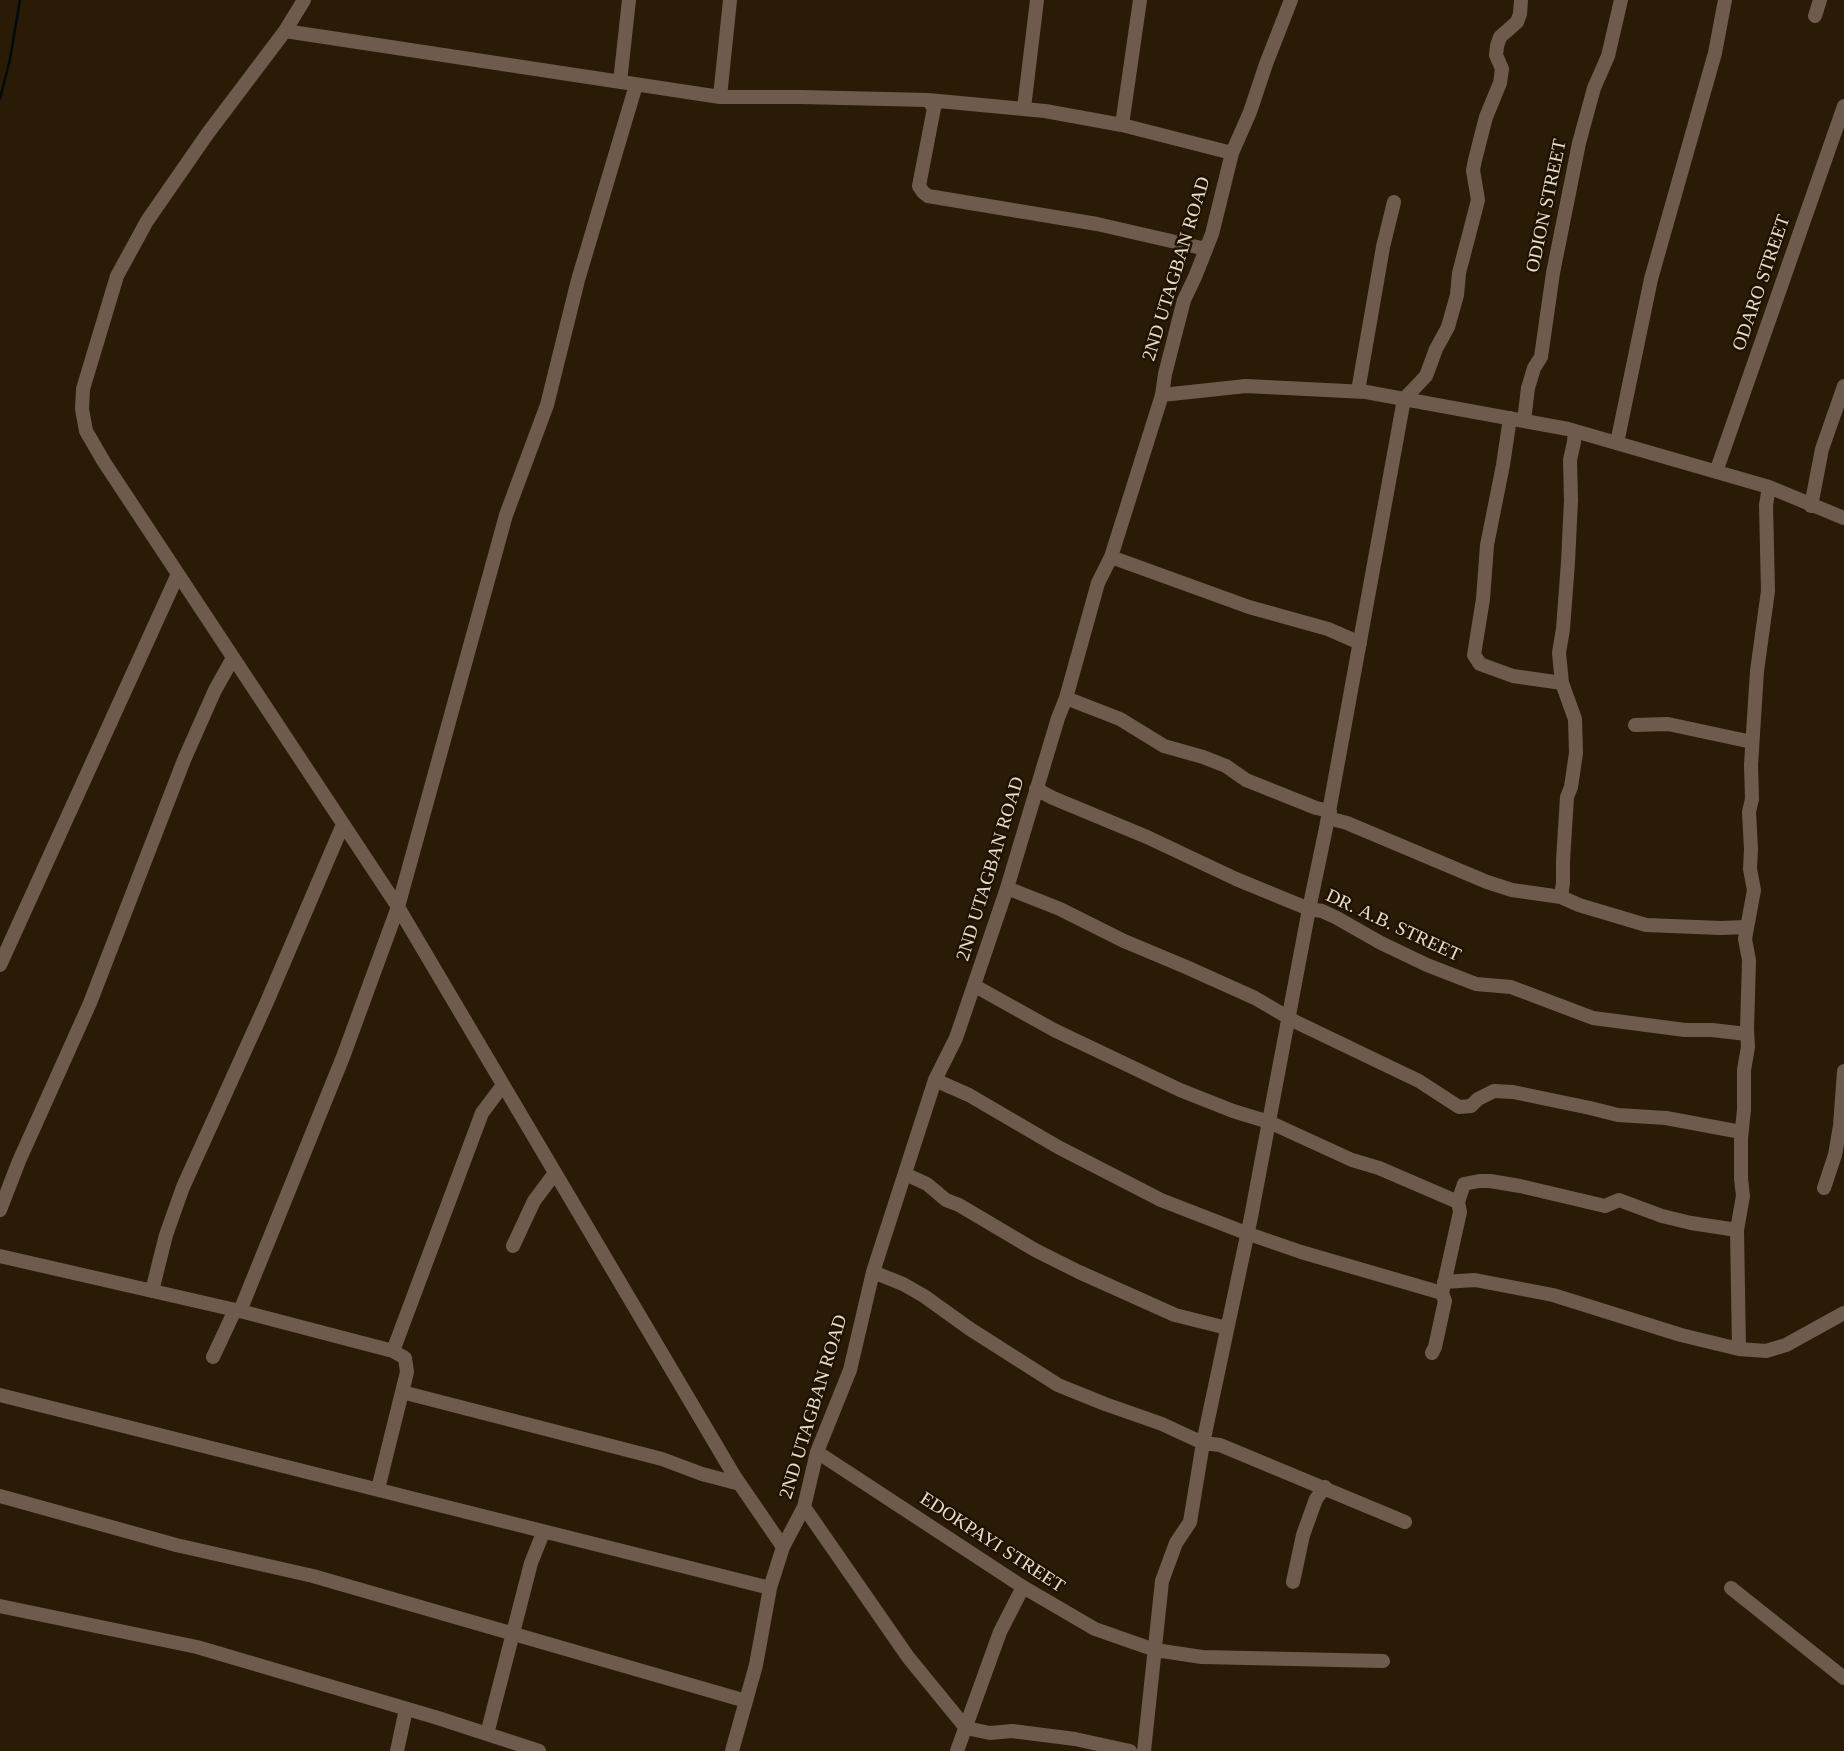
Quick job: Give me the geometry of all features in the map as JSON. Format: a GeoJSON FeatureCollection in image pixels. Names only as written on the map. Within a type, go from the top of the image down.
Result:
{"type":"FeatureCollection","features":[{"type":"Feature","properties":{"kind":"street"},"geometry":{"type":"LineString","coordinates":[[304,0],[285,31],[147,220],[117,276],[83,389],[82,409],[86,431],[398,907],[740,1485],[783,1547]]}},
{"type":"Feature","properties":{"kind":"street"},"geometry":{"type":"LineString","coordinates":[[620,82],[629,0]]}},
{"type":"Feature","properties":{"kind":"street"},"geometry":{"type":"LineString","coordinates":[[720,97],[730,0]]}},
{"type":"Feature","properties":{"kind":"street"},"geometry":{"type":"LineString","coordinates":[[1024,108],[1037,0]]}},
{"type":"Feature","properties":{"kind":"street"},"geometry":{"type":"LineString","coordinates":[[1122,124],[1140,0]]}},
{"type":"Feature","properties":{"kind":"street","name":"2ND UTAGBAN ROAD"},"geometry":{"type":"LineString","coordinates":[[732,1751],[756,1665],[770,1588],[783,1547],[804,1507],[817,1452],[850,1370],[873,1272],[935,1080],[956,1038],[975,986],[1066,698],[1098,583],[1111,557],[1162,395],[1184,300],[1206,249],[1232,153],[1291,0]]}},
{"type":"Feature","properties":{"kind":"street"},"geometry":{"type":"LineString","coordinates":[[1144,1751],[1161,1581],[1176,1543],[1190,1522],[1203,1443],[1329,815],[1405,398],[1426,376],[1448,327],[1478,200],[1473,170],[1486,117],[1500,83],[1502,69],[1496,55],[1497,46],[1500,37],[1517,22],[1521,0]]}},
{"type":"Feature","properties":{"kind":"street","name":"ODION STREET"},"geometry":{"type":"LineString","coordinates":[[1562,683],[1513,676],[1480,664],[1474,655],[1483,599],[1487,545],[1503,465],[1534,368],[1541,357],[1553,273],[1579,143],[1594,88],[1608,56],[1620,0]]}},
{"type":"Feature","properties":{"kind":"street"},"geometry":{"type":"LineString","coordinates":[[1617,443],[1651,279],[1715,52],[1725,0]]}},
{"type":"Feature","properties":{"kind":"street"},"geometry":{"type":"LineString","coordinates":[[1815,16],[1820,0]]}},
{"type":"Feature","properties":{"kind":"street"},"geometry":{"type":"LineString","coordinates":[[285,31],[720,97],[928,100],[1024,108],[1122,124],[1232,153]]}},
{"type":"Feature","properties":{"kind":"street"},"geometry":{"type":"LineString","coordinates":[[213,1357],[237,1311],[342,1057],[398,907],[506,515],[547,405],[578,280],[636,85]]}},
{"type":"Feature","properties":{"kind":"street"},"geometry":{"type":"LineString","coordinates":[[928,100],[934,108],[919,186],[928,196],[1097,224],[1206,249]]}},
{"type":"Feature","properties":{"kind":"street","name":"ODARO STREET"},"geometry":{"type":"LineString","coordinates":[[1716,472],[1844,106]]}},
{"type":"Feature","properties":{"kind":"street"},"geometry":{"type":"LineString","coordinates":[[1358,391],[1383,247],[1394,202]]}},
{"type":"Feature","properties":{"kind":"street"},"geometry":{"type":"LineString","coordinates":[[1426,376],[1435,404]]}},
{"type":"Feature","properties":{"kind":"street"},"geometry":{"type":"LineString","coordinates":[[1162,395],[1246,386],[1358,391],[1405,398],[1575,431],[1769,488],[1844,518]]}},
{"type":"Feature","properties":{"kind":"street"},"geometry":{"type":"LineString","coordinates":[[1811,506],[1822,449],[1844,386]]}},
{"type":"Feature","properties":{"kind":"street"},"geometry":{"type":"LineString","coordinates":[[1561,897],[1567,797],[1576,752],[1575,719],[1562,683],[1559,653],[1568,562],[1570,460],[1575,431]]}},
{"type":"Feature","properties":{"kind":"street"},"geometry":{"type":"LineString","coordinates":[[1740,1349],[1737,1230],[1742,1196],[1741,1132],[1748,1047],[1749,960],[1745,939],[1754,890],[1750,869],[1749,812],[1752,799],[1752,742],[1757,671],[1768,591],[1766,505],[1769,488]]}},
{"type":"Feature","properties":{"kind":"street"},"geometry":{"type":"LineString","coordinates":[[1111,557],[1249,607],[1328,629],[1360,643]]}},
{"type":"Feature","properties":{"kind":"street"},"geometry":{"type":"LineString","coordinates":[[0,965],[178,574]]}},
{"type":"Feature","properties":{"kind":"street"},"geometry":{"type":"LineString","coordinates":[[0,1210],[19,1161],[90,1003],[184,760],[215,690],[233,658]]}},
{"type":"Feature","properties":{"kind":"street"},"geometry":{"type":"LineString","coordinates":[[1066,698],[1110,714],[1164,746],[1226,766],[1246,780],[1487,882],[1512,890],[1561,897],[1646,925],[1746,928]]}},
{"type":"Feature","properties":{"kind":"street"},"geometry":{"type":"LineString","coordinates":[[1635,725],[1668,724],[1752,742]]}},
{"type":"Feature","properties":{"kind":"street","name":"DR. A.B. STREET"},"geometry":{"type":"LineString","coordinates":[[1036,789],[1236,879],[1309,909],[1322,911],[1427,965],[1476,984],[1511,987],[1593,1018],[1685,1030],[1747,1034]]}},
{"type":"Feature","properties":{"kind":"street"},"geometry":{"type":"LineString","coordinates":[[152,1291],[166,1235],[183,1187],[341,829]]}},
{"type":"Feature","properties":{"kind":"street"},"geometry":{"type":"LineString","coordinates":[[1007,888],[1060,909],[1289,1016],[1296,1022],[1419,1081],[1459,1107],[1471,1106],[1494,1091],[1526,1095],[1618,1115],[1666,1118],[1741,1132]]}},
{"type":"Feature","properties":{"kind":"street"},"geometry":{"type":"LineString","coordinates":[[975,986],[1054,1030],[1180,1090],[1269,1122],[1352,1160],[1379,1168],[1458,1202]]}},
{"type":"Feature","properties":{"kind":"street"},"geometry":{"type":"LineString","coordinates":[[1824,1188],[1835,1155],[1840,1126],[1844,1071]]}},
{"type":"Feature","properties":{"kind":"street"},"geometry":{"type":"LineString","coordinates":[[935,1080],[969,1094],[1106,1173],[1161,1200],[1301,1252],[1443,1288],[1475,1280],[1553,1295],[1681,1335],[1740,1349],[1766,1351],[1786,1345],[1844,1313]]}},
{"type":"Feature","properties":{"kind":"street"},"geometry":{"type":"LineString","coordinates":[[393,1351],[482,1113],[503,1085]]}},
{"type":"Feature","properties":{"kind":"street"},"geometry":{"type":"LineString","coordinates":[[513,1246],[534,1201],[555,1173]]}},
{"type":"Feature","properties":{"kind":"street"},"geometry":{"type":"LineString","coordinates":[[905,1174],[927,1184],[946,1200],[1079,1272],[1175,1315],[1227,1328]]}},
{"type":"Feature","properties":{"kind":"street"},"geometry":{"type":"LineString","coordinates":[[1432,1353],[1436,1347],[1445,1301],[1443,1288],[1460,1212],[1458,1202],[1464,1184],[1490,1181],[1558,1193],[1605,1206],[1619,1200],[1662,1216],[1737,1230]]}},
{"type":"Feature","properties":{"kind":"street"},"geometry":{"type":"LineString","coordinates":[[0,1256],[237,1311],[393,1351],[405,1358],[407,1372],[378,1489]]}},
{"type":"Feature","properties":{"kind":"street"},"geometry":{"type":"LineString","coordinates":[[873,1272],[924,1296],[1058,1385],[1162,1424],[1203,1443],[1220,1445],[1405,1522]]}},
{"type":"Feature","properties":{"kind":"street"},"geometry":{"type":"LineString","coordinates":[[402,1392],[662,1459],[740,1485]]}},
{"type":"Feature","properties":{"kind":"street"},"geometry":{"type":"LineString","coordinates":[[0,1395],[770,1588]]}},
{"type":"Feature","properties":{"kind":"street","name":"EDOKPAYI STREET"},"geometry":{"type":"LineString","coordinates":[[817,1452],[1023,1587],[1095,1629],[1155,1650],[1202,1657],[1383,1661]]}},
{"type":"Feature","properties":{"kind":"street"},"geometry":{"type":"LineString","coordinates":[[1293,1582],[1303,1535],[1316,1499],[1325,1487]]}},
{"type":"Feature","properties":{"kind":"street"},"geometry":{"type":"LineString","coordinates":[[0,1496],[176,1545],[313,1576],[746,1701]]}},
{"type":"Feature","properties":{"kind":"street"},"geometry":{"type":"LineString","coordinates":[[804,1507],[908,1657],[966,1728],[990,1733],[1012,1731],[1075,1739],[1130,1751]]}},
{"type":"Feature","properties":{"kind":"street"},"geometry":{"type":"LineString","coordinates":[[487,1734],[531,1563],[543,1533]]}},
{"type":"Feature","properties":{"kind":"street"},"geometry":{"type":"LineString","coordinates":[[957,1751],[1000,1632],[1023,1587]]}},
{"type":"Feature","properties":{"kind":"street"},"geometry":{"type":"LineString","coordinates":[[1731,1588],[1844,1678]]}},
{"type":"Feature","properties":{"kind":"street"},"geometry":{"type":"LineString","coordinates":[[0,1606],[197,1647],[487,1734],[509,1746],[539,1751]]}},
{"type":"Feature","properties":{"kind":"street"},"geometry":{"type":"LineString","coordinates":[[397,1751],[406,1709]]}},
{"type":"Feature","properties":{"kind":"waterway"},"geometry":{"type":"LineString","coordinates":[[0,99],[20,0]]}}]}
